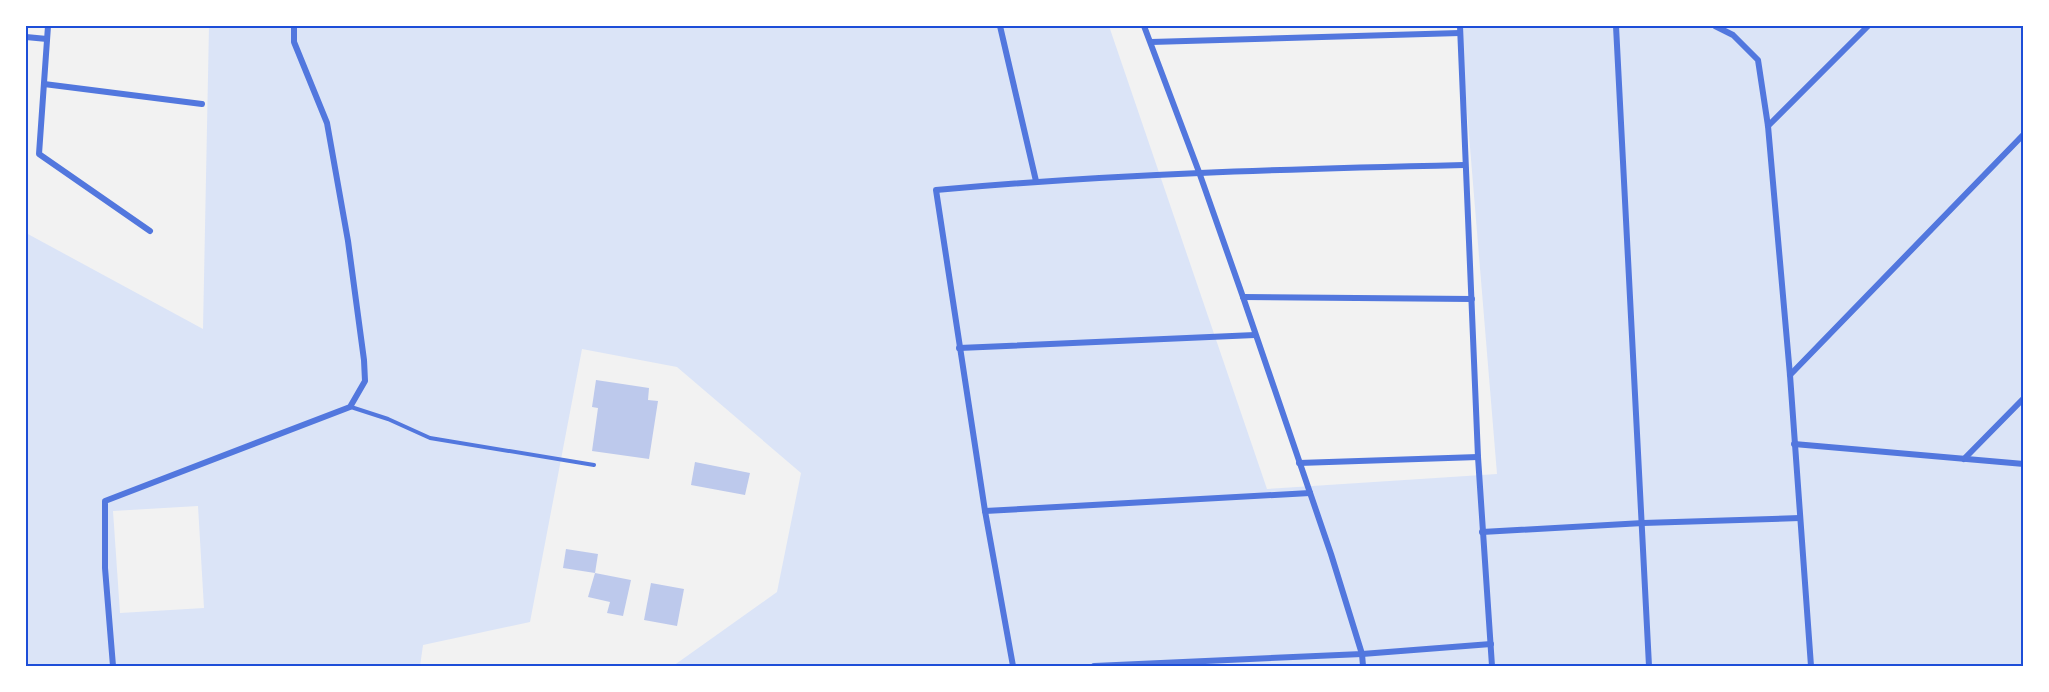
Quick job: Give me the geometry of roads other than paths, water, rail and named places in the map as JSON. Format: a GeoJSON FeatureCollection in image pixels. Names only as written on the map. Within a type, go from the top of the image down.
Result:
{"type":"FeatureCollection","features":[{"type":"Feature","properties":{"kind":"street"},"geometry":{"type":"LineString","coordinates":[[48,26],[39,154],[150,231]]}},
{"type":"Feature","properties":{"kind":"street"},"geometry":{"type":"LineString","coordinates":[[113,666],[105,568],[105,501],[350,406],[365,381],[348,241],[327,123],[294,42],[294,26]]}},
{"type":"Feature","properties":{"kind":"street"},"geometry":{"type":"LineString","coordinates":[[1000,26],[1036,181]]}},
{"type":"Feature","properties":{"kind":"street"},"geometry":{"type":"LineString","coordinates":[[1144,26],[1243,297],[1310,493],[1362,654],[1363,666]]}},
{"type":"Feature","properties":{"kind":"street"},"geometry":{"type":"LineString","coordinates":[[1616,26],[1649,666]]}},
{"type":"Feature","properties":{"kind":"street"},"geometry":{"type":"LineString","coordinates":[[1715,26],[1733,34],[1758,60],[1768,126],[1790,375],[1811,666]]}},
{"type":"Feature","properties":{"kind":"street"},"geometry":{"type":"LineString","coordinates":[[1768,126],[1868,26]]}},
{"type":"Feature","properties":{"kind":"street"},"geometry":{"type":"LineString","coordinates":[[1150,42],[1460,29],[1478,457],[1492,666]]}},
{"type":"Feature","properties":{"kind":"street"},"geometry":{"type":"LineString","coordinates":[[26,37],[47,39]]}},
{"type":"Feature","properties":{"kind":"street"},"geometry":{"type":"LineString","coordinates":[[44,84],[202,104]]}},
{"type":"Feature","properties":{"kind":"street"},"geometry":{"type":"LineString","coordinates":[[1790,375],[2024,134]]}},
{"type":"Feature","properties":{"kind":"street"},"geometry":{"type":"LineString","coordinates":[[1013,666],[985,511],[936,190],[1036,181],[1199,172],[1464,165]]}},
{"type":"Feature","properties":{"kind":"street"},"geometry":{"type":"LineString","coordinates":[[1243,297],[1472,299]]}},
{"type":"Feature","properties":{"kind":"street"},"geometry":{"type":"LineString","coordinates":[[960,348],[1255,335]]}},
{"type":"Feature","properties":{"kind":"street"},"geometry":{"type":"LineString","coordinates":[[1964,459],[2024,398]]}},
{"type":"Feature","properties":{"kind":"street"},"geometry":{"type":"LineString","coordinates":[[1794,444],[2024,464]]}},
{"type":"Feature","properties":{"kind":"street"},"geometry":{"type":"LineString","coordinates":[[1299,464],[1478,457]]}},
{"type":"Feature","properties":{"kind":"street"},"geometry":{"type":"LineString","coordinates":[[985,511],[1310,493]]}},
{"type":"Feature","properties":{"kind":"street"},"geometry":{"type":"LineString","coordinates":[[1482,532],[1643,523],[1800,518]]}},
{"type":"Feature","properties":{"kind":"street"},"geometry":{"type":"LineString","coordinates":[[1094,666],[1362,654],[1491,644]]}},
{"type":"Feature","properties":{"kind":"lane"},"geometry":{"type":"LineString","coordinates":[[350,406],[388,419],[430,438],[594,465]]}}]}
